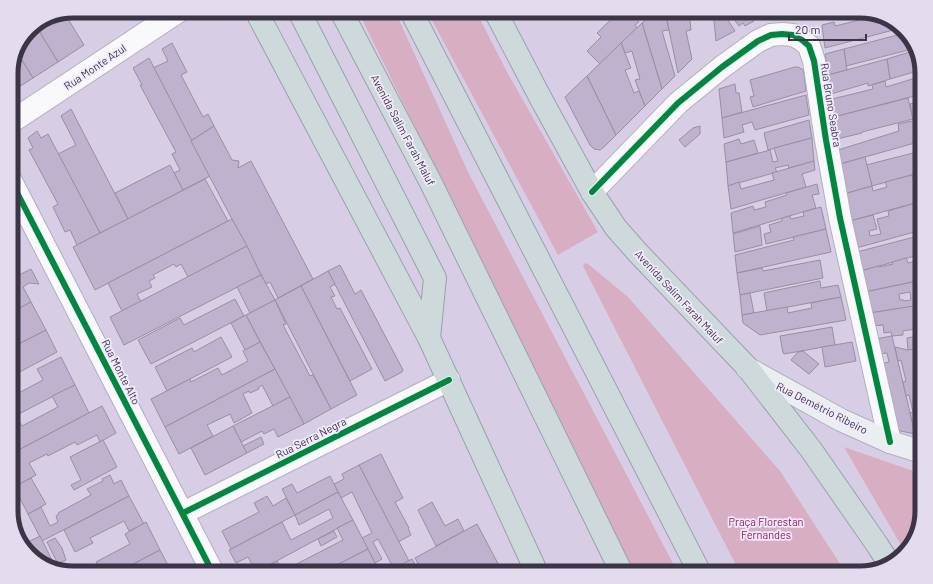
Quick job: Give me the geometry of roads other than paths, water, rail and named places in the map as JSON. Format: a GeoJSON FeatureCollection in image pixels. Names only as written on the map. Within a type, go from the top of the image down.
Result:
{"type":"FeatureCollection","features":[{"type":"Feature","properties":{"kind":"highway"},"geometry":{"type":"LineString","coordinates":[[260,18],[429,338],[534,566]]}},
{"type":"Feature","properties":{"kind":"highway"},"geometry":{"type":"LineString","coordinates":[[303,18],[435,278],[429,338]]}},
{"type":"Feature","properties":{"kind":"highway","name":"Avenida Salim Farah Maluf"},"geometry":{"type":"LineString","coordinates":[[345,18],[431,183],[619,566]]}},
{"type":"Feature","properties":{"kind":"highway"},"geometry":{"type":"LineString","coordinates":[[415,18],[696,566]]}},
{"type":"Feature","properties":{"kind":"highway","name":"Avenida Salim Farah Maluf"},"geometry":{"type":"LineString","coordinates":[[498,18],[592,192],[616,228],[746,368],[812,451],[886,559]]}},
{"type":"Feature","properties":{"kind":"main road","name":"Rua Demétrio Ribeiro"},"geometry":{"type":"LineString","coordinates":[[746,368],[841,420],[890,442],[915,450]]}},
{"type":"Feature","properties":{"kind":"street","name":"Rua Monte Azul"},"geometry":{"type":"LineString","coordinates":[[18,117],[168,18]]}},
{"type":"Feature","properties":{"kind":"street","name":"Rua Bruno Seabra"},"geometry":{"type":"LineString","coordinates":[[592,192],[678,103],[722,66],[758,41],[771,35],[793,35],[802,40],[809,46],[814,61],[840,218],[890,442]]}},
{"type":"Feature","properties":{"kind":"street","name":"Rua Monte Alto"},"geometry":{"type":"LineString","coordinates":[[18,195],[209,566]]}},
{"type":"Feature","properties":{"kind":"street","name":"Rua Serra Negra"},"geometry":{"type":"LineString","coordinates":[[183,514],[449,380]]}},
{"type":"Feature","properties":{"kind":"park label","name":"Praça Florestan Fernandes"},"geometry":{"type":"Point","coordinates":[766,528]}}]}
